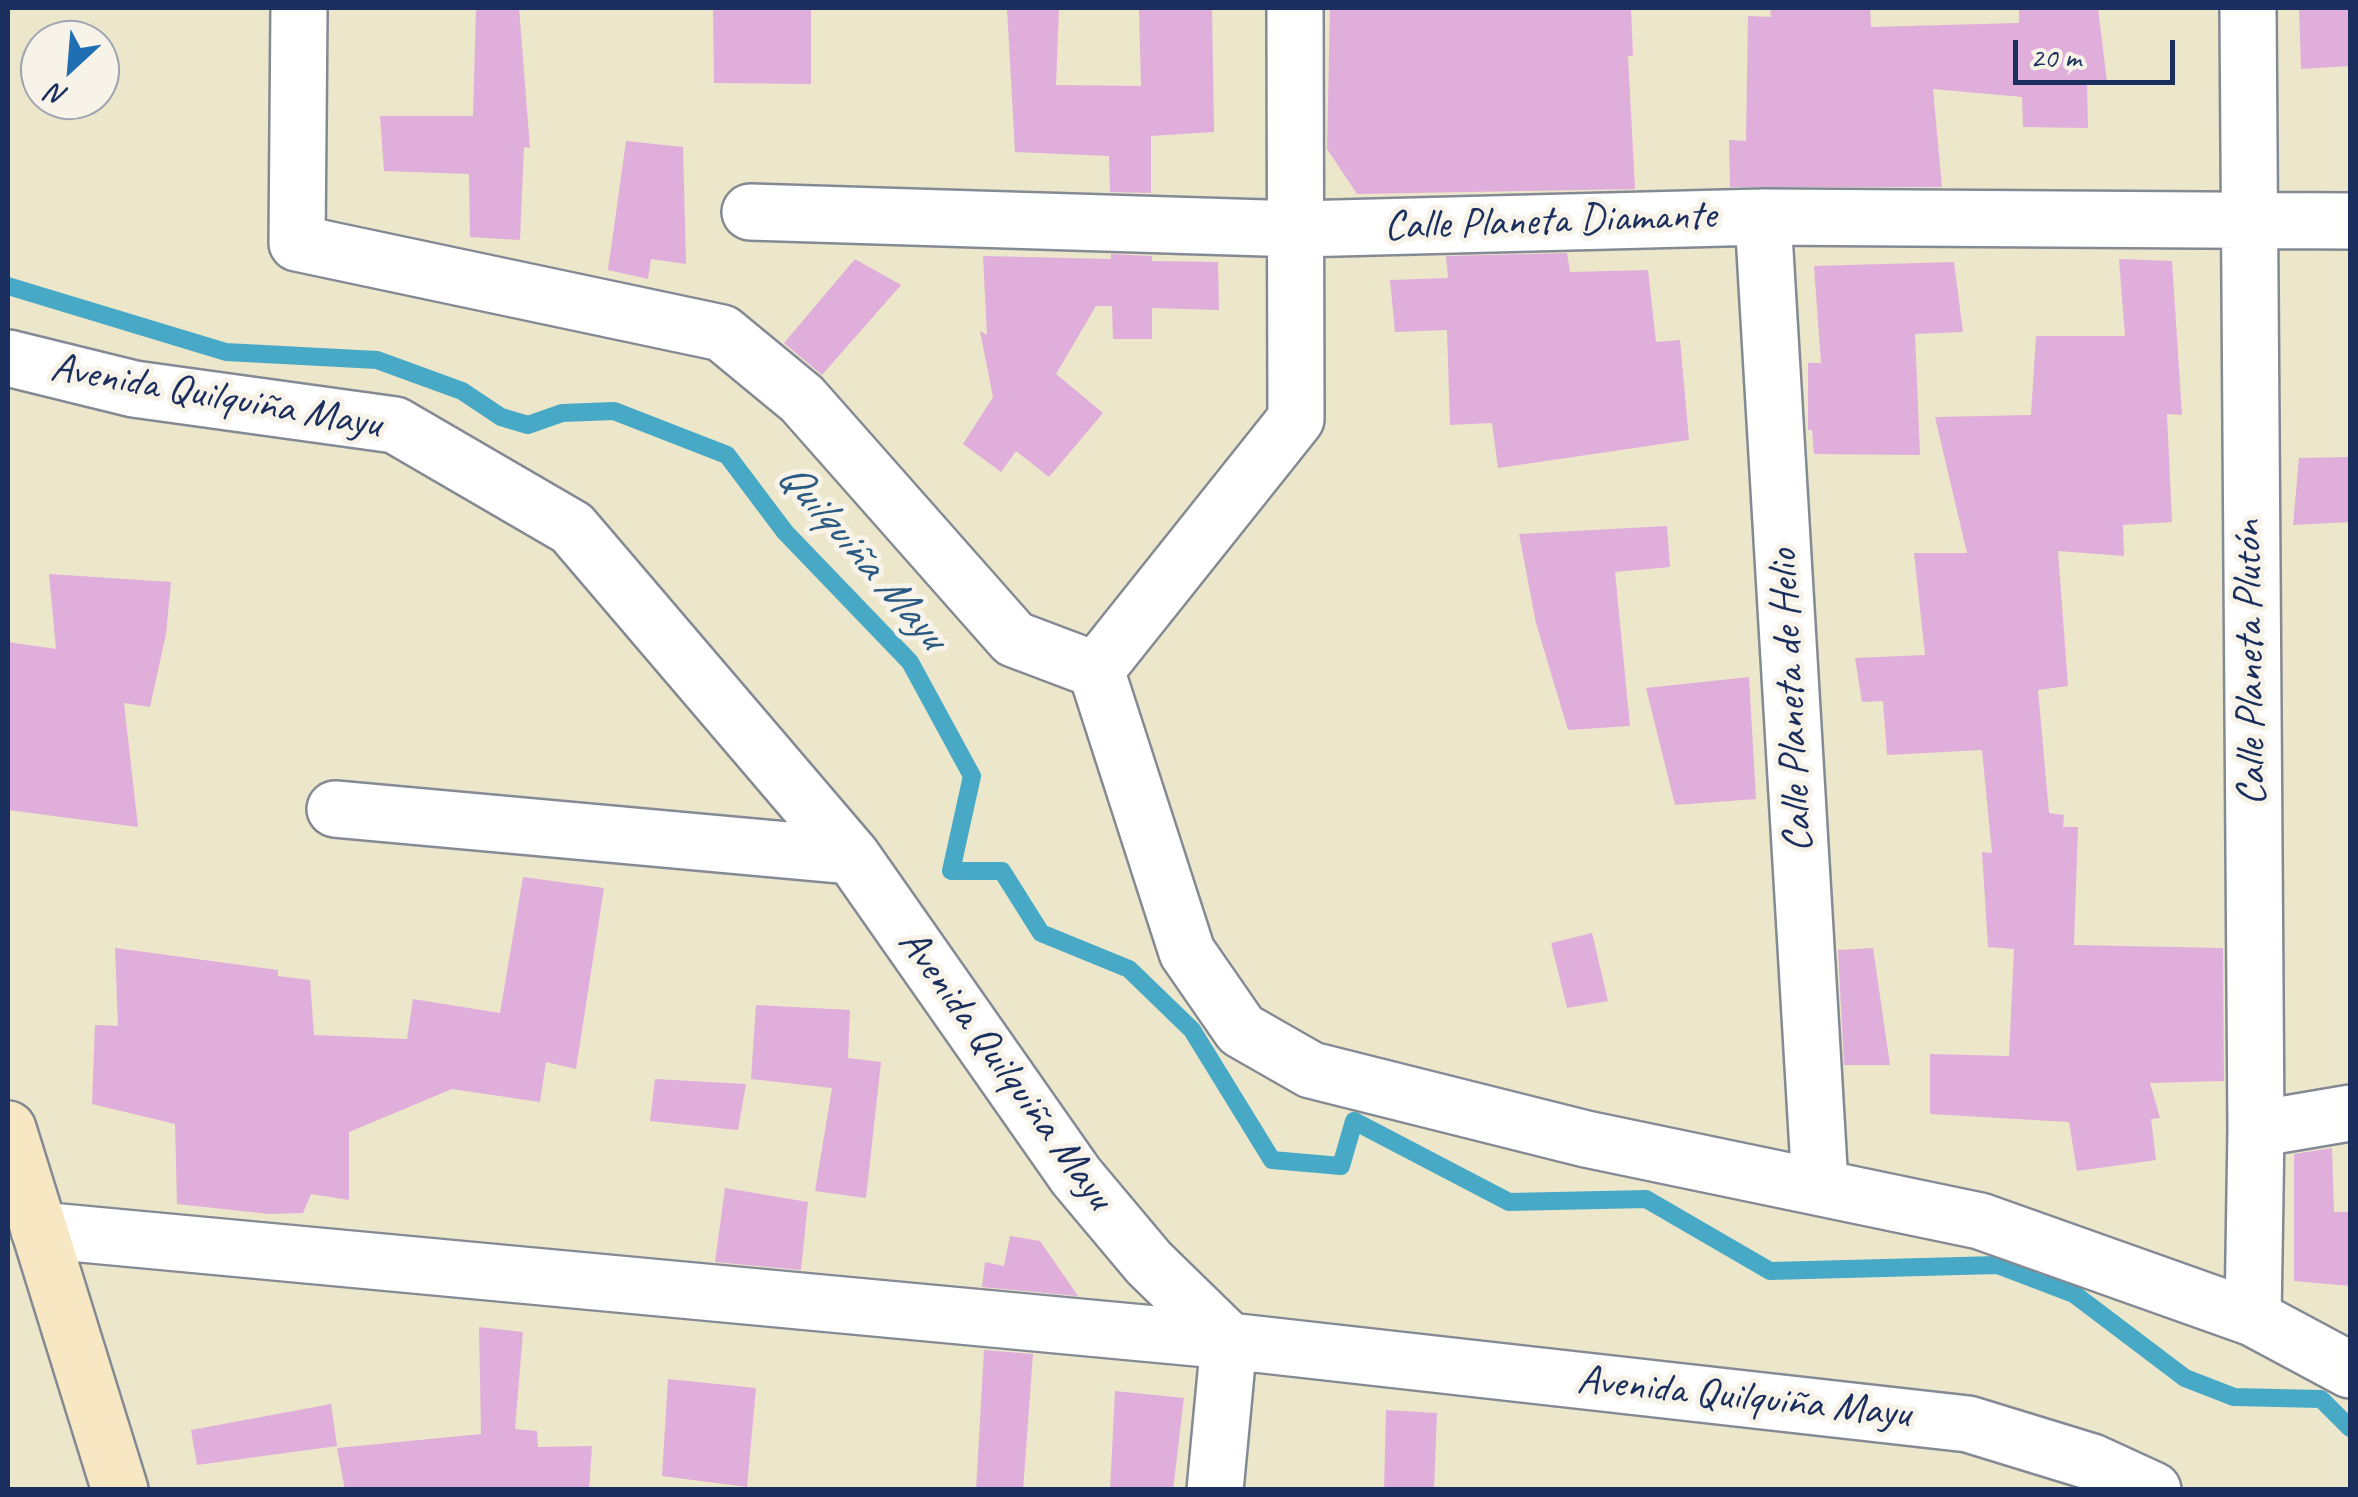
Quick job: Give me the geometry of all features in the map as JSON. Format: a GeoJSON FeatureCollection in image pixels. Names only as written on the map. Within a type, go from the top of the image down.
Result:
{"type":"FeatureCollection","features":[{"type":"Feature","properties":{"kind":"street"},"geometry":{"type":"LineString","coordinates":[[298,8],[297,243],[722,333],[802,398],[1014,639],[1096,670]]}},
{"type":"Feature","properties":{"kind":"street"},"geometry":{"type":"LineString","coordinates":[[1096,670],[1296,420],[1296,8]]}},
{"type":"Feature","properties":{"kind":"street","name":"Calle Planeta Plutón"},"geometry":{"type":"LineString","coordinates":[[2248,8],[2246,220],[2256,1129],[2253,1318]]}},
{"type":"Feature","properties":{"kind":"street","name":"Calle Planeta Diamante"},"geometry":{"type":"LineString","coordinates":[[750,212],[1298,229],[1763,217],[2350,221]]}},
{"type":"Feature","properties":{"kind":"street","name":"Calle Planeta de Helio"},"geometry":{"type":"LineString","coordinates":[[1763,217],[1820,1186]]}},
{"type":"Feature","properties":{"kind":"street","name":"Avenida Quilquiña Mayu"},"geometry":{"type":"LineString","coordinates":[[8,358],[134,389],[395,426],[572,528],[852,856],[1076,1176],[1149,1263],[1229,1341],[1968,1424],[2089,1476],[2153,1490]]}},
{"type":"Feature","properties":{"kind":"street"},"geometry":{"type":"LineString","coordinates":[[1096,670],[1188,952],[1242,1030],[1311,1070],[1586,1139],[1980,1222],[2253,1318],[2350,1370]]}},
{"type":"Feature","properties":{"kind":"street"},"geometry":{"type":"LineString","coordinates":[[335,808],[852,856]]}},
{"type":"Feature","properties":{"kind":"street"},"geometry":{"type":"LineString","coordinates":[[2256,1129],[2350,1113]]}},
{"type":"Feature","properties":{"kind":"street"},"geometry":{"type":"LineString","coordinates":[[8,1129],[25,1204],[120,1490]]}},
{"type":"Feature","properties":{"kind":"street"},"geometry":{"type":"LineString","coordinates":[[25,1204],[1229,1341],[1216,1490]]}},
{"type":"Feature","properties":{"kind":"building"},"geometry":{"type":"Polygon","coordinates":[[[476,8],[519,8],[530,148],[524,147],[520,240],[470,237],[469,174],[384,171],[380,116],[473,116],[476,8]]]}},
{"type":"Feature","properties":{"kind":"building"},"geometry":{"type":"Polygon","coordinates":[[[713,8],[811,8],[811,84],[714,83],[713,8]]]}},
{"type":"Feature","properties":{"kind":"building"},"geometry":{"type":"Polygon","coordinates":[[[1007,8],[1059,8],[1056,85],[1141,86],[1139,8],[1212,8],[1214,132],[1151,136],[1151,193],[1110,192],[1109,156],[1015,152],[1007,8]]]}},
{"type":"Feature","properties":{"kind":"building"},"geometry":{"type":"Polygon","coordinates":[[[1330,8],[1631,8],[1633,56],[1628,56],[1635,189],[1357,194],[1327,149],[1330,8]]]}},
{"type":"Feature","properties":{"kind":"building"},"geometry":{"type":"Polygon","coordinates":[[[1770,8],[1870,8],[1871,27],[2019,23],[2019,8],[2098,8],[2107,82],[2087,83],[2088,128],[2023,127],[2022,97],[1933,89],[1942,187],[1730,187],[1729,140],[1746,141],[1748,16],[1771,17],[1770,8]]]}},
{"type":"Feature","properties":{"kind":"building"},"geometry":{"type":"Polygon","coordinates":[[[2299,8],[2350,8],[2350,66],[2301,69],[2299,8]]]}},
{"type":"Feature","properties":{"kind":"building"},"geometry":{"type":"Polygon","coordinates":[[[626,141],[683,147],[686,264],[651,259],[648,279],[608,270],[626,141]]]}},
{"type":"Feature","properties":{"kind":"building"},"geometry":{"type":"Polygon","coordinates":[[[1567,253],[1570,272],[1648,270],[1656,342],[1680,340],[1689,440],[1498,468],[1492,423],[1450,425],[1447,330],[1395,332],[1390,280],[1448,278],[1446,256],[1567,253]]]}},
{"type":"Feature","properties":{"kind":"building"},"geometry":{"type":"Polygon","coordinates":[[[1111,254],[1152,256],[1152,261],[1218,262],[1219,310],[1152,308],[1152,339],[1113,339],[1112,306],[1096,306],[1056,374],[1103,413],[1049,477],[1016,451],[1001,472],[963,444],[993,397],[980,331],[987,335],[983,256],[1111,259],[1111,254]]]}},
{"type":"Feature","properties":{"kind":"building"},"geometry":{"type":"Polygon","coordinates":[[[855,259],[901,285],[822,375],[784,343],[855,259]]]}},
{"type":"Feature","properties":{"kind":"building"},"geometry":{"type":"Polygon","coordinates":[[[2119,259],[2172,261],[2182,415],[2167,414],[2172,522],[2123,525],[2124,556],[2058,551],[2068,686],[2038,690],[2049,813],[2064,815],[2063,827],[2078,827],[2074,945],[2223,948],[2224,1081],[2150,1083],[2160,1118],[2151,1119],[2156,1160],[2077,1171],[2069,1122],[1930,1114],[1930,1054],[2009,1056],[2014,949],[1988,947],[1982,852],[1992,853],[1982,750],[1887,755],[1883,701],[1862,702],[1855,658],[1925,655],[1914,553],[1967,553],[1935,417],[2031,415],[2036,336],[2125,336],[2119,259]]]}},
{"type":"Feature","properties":{"kind":"building"},"geometry":{"type":"Polygon","coordinates":[[[1954,262],[1963,332],[1915,334],[1920,455],[1814,454],[1812,430],[1808,430],[1808,363],[1821,363],[1814,266],[1954,262]]]}},
{"type":"Feature","properties":{"kind":"building"},"geometry":{"type":"Polygon","coordinates":[[[2350,457],[2350,522],[2293,525],[2299,458],[2350,457]]]}},
{"type":"Feature","properties":{"kind":"building"},"geometry":{"type":"Polygon","coordinates":[[[1667,526],[1670,567],[1615,572],[1630,726],[1568,730],[1536,623],[1519,534],[1667,526]]]}},
{"type":"Feature","properties":{"kind":"building"},"geometry":{"type":"Polygon","coordinates":[[[49,574],[171,582],[166,634],[150,707],[124,703],[138,827],[8,810],[8,642],[56,649],[49,574]]]}},
{"type":"Feature","properties":{"kind":"building"},"geometry":{"type":"Polygon","coordinates":[[[1749,677],[1756,799],[1675,805],[1646,688],[1749,677]]]}},
{"type":"Feature","properties":{"kind":"building"},"geometry":{"type":"Polygon","coordinates":[[[523,877],[604,888],[576,1069],[546,1062],[540,1102],[452,1089],[349,1132],[349,1200],[311,1194],[303,1213],[269,1214],[177,1204],[175,1124],[92,1104],[95,1025],[118,1026],[115,948],[278,970],[278,976],[310,980],[314,1035],[407,1039],[413,999],[500,1013],[523,877]]]}},
{"type":"Feature","properties":{"kind":"building"},"geometry":{"type":"Polygon","coordinates":[[[1592,933],[1608,1001],[1567,1008],[1551,943],[1592,933]]]}},
{"type":"Feature","properties":{"kind":"building"},"geometry":{"type":"Polygon","coordinates":[[[1873,948],[1890,1065],[1844,1065],[1838,950],[1873,948]]]}},
{"type":"Feature","properties":{"kind":"building"},"geometry":{"type":"Polygon","coordinates":[[[756,1005],[850,1010],[848,1058],[881,1062],[866,1198],[815,1191],[832,1088],[751,1079],[756,1005]]]}},
{"type":"Feature","properties":{"kind":"building"},"geometry":{"type":"Polygon","coordinates":[[[655,1079],[746,1084],[738,1130],[650,1121],[655,1079]]]}},
{"type":"Feature","properties":{"kind":"building"},"geometry":{"type":"Polygon","coordinates":[[[2332,1148],[2334,1212],[2350,1212],[2350,1286],[2294,1281],[2294,1154],[2332,1148]]]}},
{"type":"Feature","properties":{"kind":"building"},"geometry":{"type":"Polygon","coordinates":[[[725,1188],[808,1202],[801,1270],[715,1262],[725,1188]]]}},
{"type":"Feature","properties":{"kind":"building"},"geometry":{"type":"Polygon","coordinates":[[[1010,1236],[1040,1241],[1078,1296],[982,1287],[985,1262],[1004,1266],[1010,1236]]]}},
{"type":"Feature","properties":{"kind":"building"},"geometry":{"type":"Polygon","coordinates":[[[479,1327],[523,1332],[515,1429],[537,1431],[538,1447],[592,1446],[589,1490],[345,1490],[337,1448],[481,1434],[479,1327]]]}},
{"type":"Feature","properties":{"kind":"building"},"geometry":{"type":"Polygon","coordinates":[[[984,1350],[1033,1354],[1023,1490],[976,1490],[984,1350]]]}},
{"type":"Feature","properties":{"kind":"building"},"geometry":{"type":"Polygon","coordinates":[[[668,1379],[756,1388],[747,1487],[662,1476],[668,1379]]]}},
{"type":"Feature","properties":{"kind":"building"},"geometry":{"type":"Polygon","coordinates":[[[1115,1391],[1184,1398],[1173,1490],[1110,1490],[1115,1391]]]}},
{"type":"Feature","properties":{"kind":"building"},"geometry":{"type":"Polygon","coordinates":[[[331,1404],[337,1446],[197,1465],[191,1430],[331,1404]]]}},
{"type":"Feature","properties":{"kind":"building"},"geometry":{"type":"Polygon","coordinates":[[[1386,1410],[1437,1413],[1434,1490],[1384,1490],[1386,1410]]]}},
{"type":"Feature","properties":{"kind":"waterway","name":"Quilquiña Mayu"},"geometry":{"type":"LineString","coordinates":[[8,286],[226,352],[377,360],[462,391],[501,417],[528,425],[562,413],[614,411],[727,455],[785,532],[910,662],[972,776],[951,871],[1002,871],[1041,933],[1129,969],[1192,1030],[1272,1160],[1341,1166],[1354,1121],[1509,1202],[1646,1199],[1770,1271],[1998,1265],[2074,1294],[2185,1378],[2234,1397],[2321,1399],[2350,1428]]}}]}
